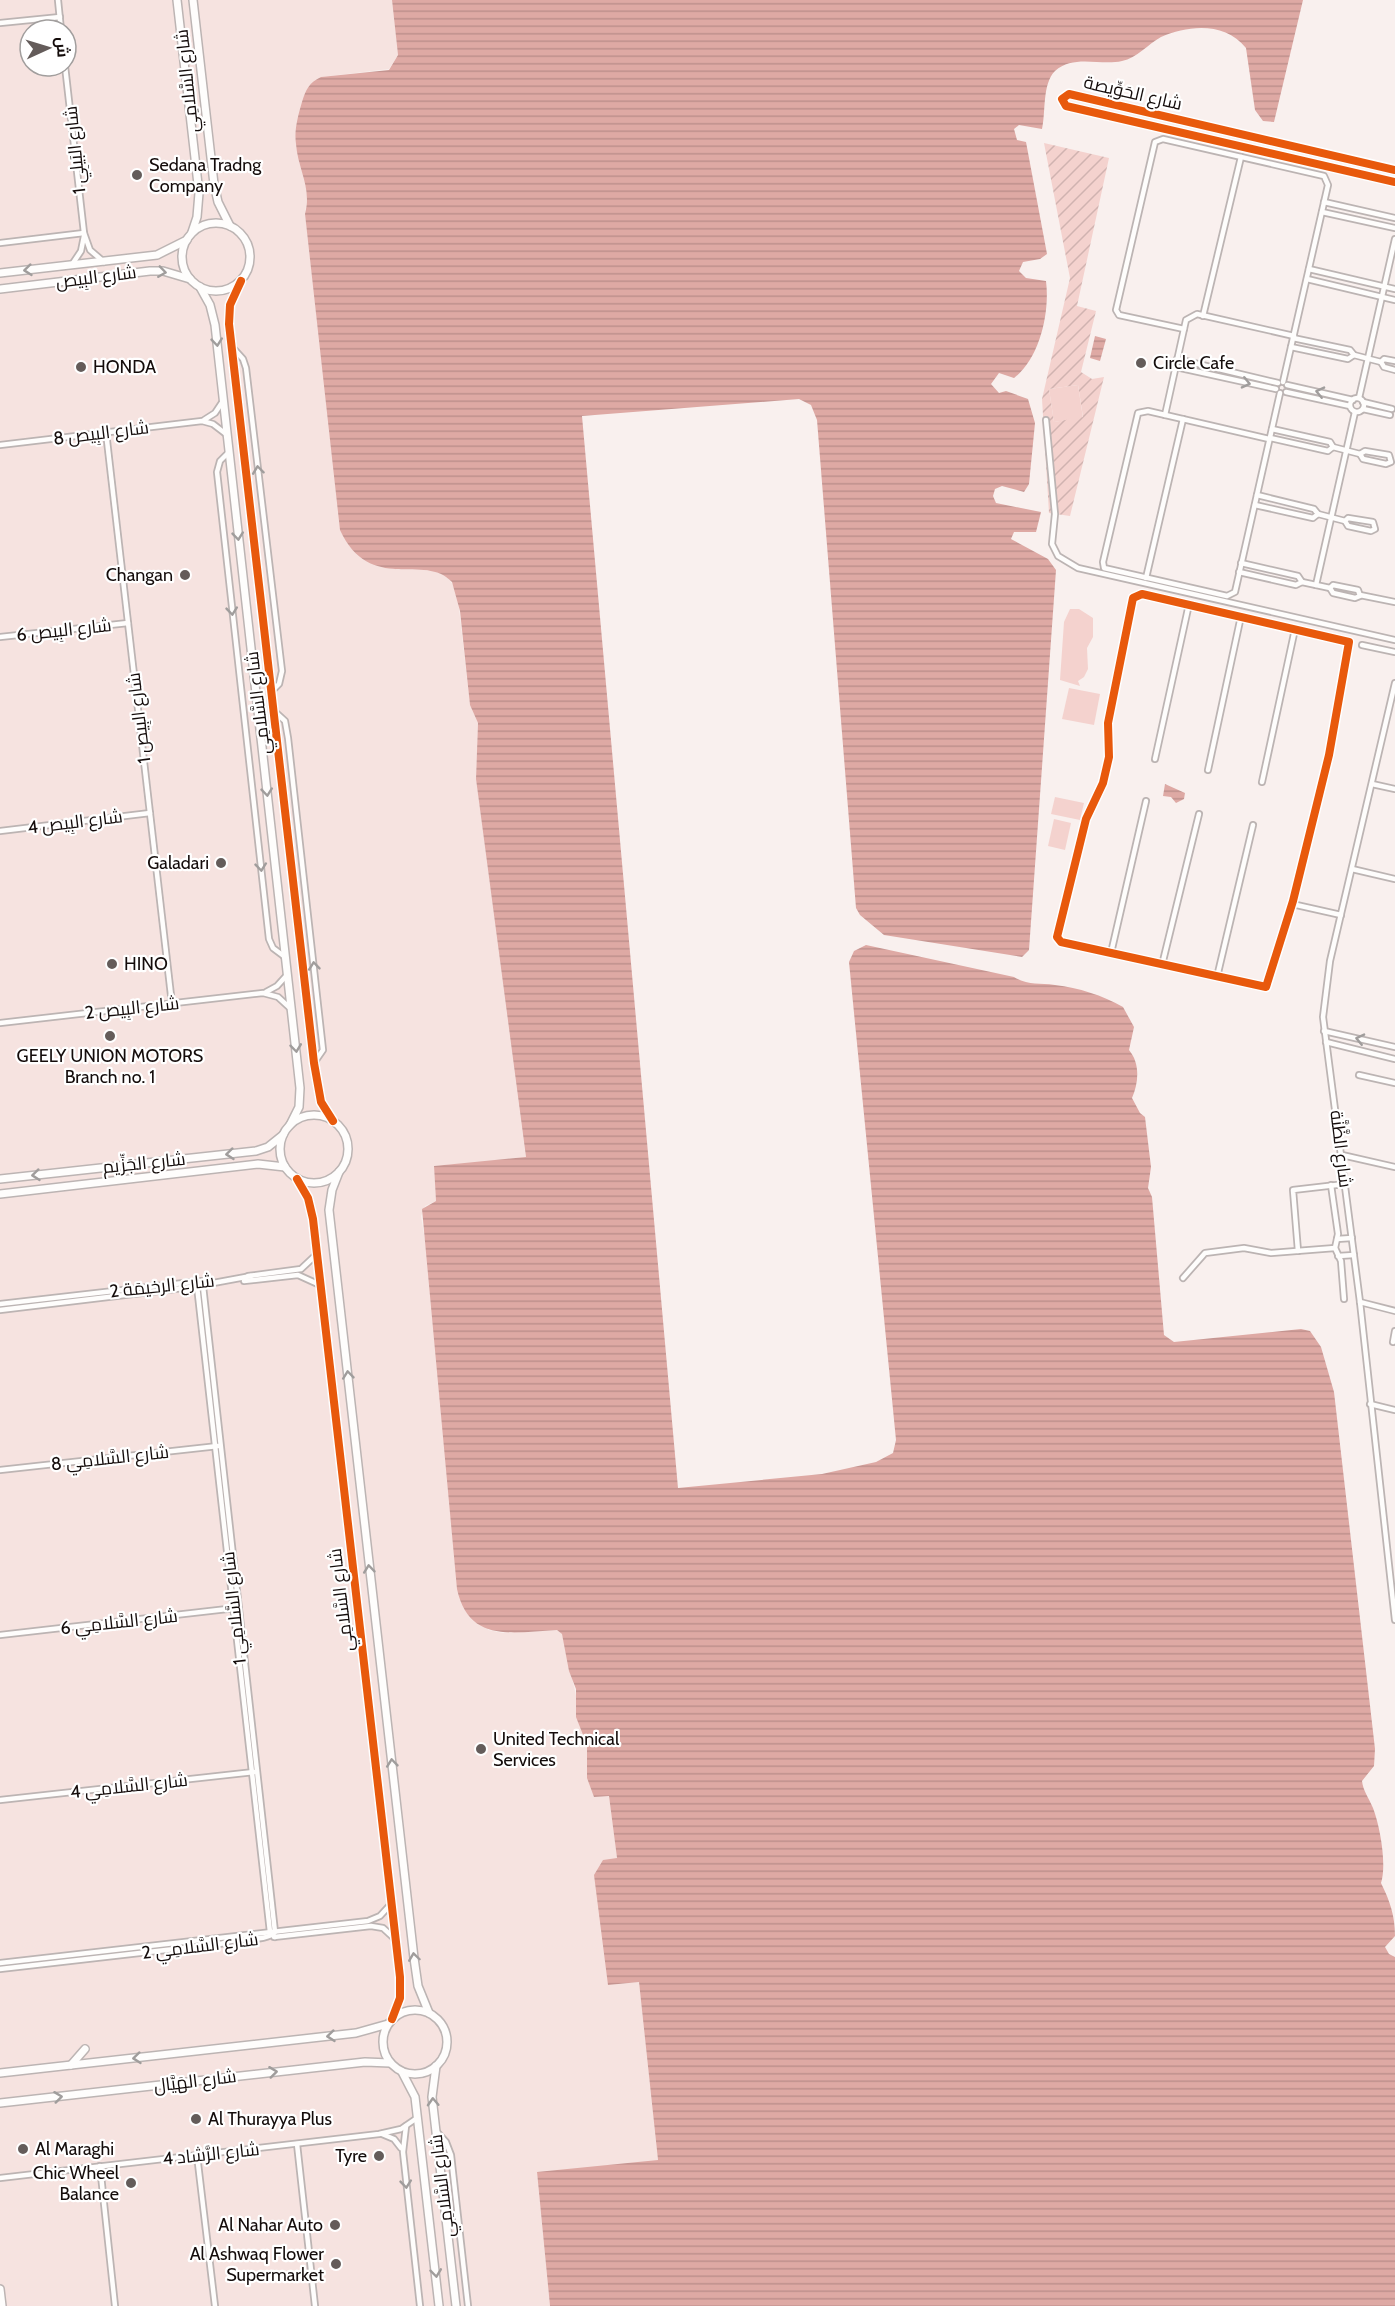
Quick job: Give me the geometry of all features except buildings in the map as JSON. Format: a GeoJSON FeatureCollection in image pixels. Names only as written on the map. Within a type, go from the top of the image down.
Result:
{"type":"FeatureCollection","features":[{"type":"Feature","properties":{"kind":"street"},"geometry":{"type":"LineString","coordinates":[[0,23],[60,17],[58,0]]}},
{"type":"Feature","properties":{"kind":"street","name":"شارع السَّلامِي"},"geometry":{"type":"LineString","coordinates":[[177,0],[199,193],[197,217],[192,232]]}},
{"type":"Feature","properties":{"kind":"street","name":"شارع السَّلامِي"},"geometry":{"type":"LineString","coordinates":[[193,0],[214,184],[221,210],[230,226]]}},
{"type":"Feature","properties":{"kind":"street","name":"شارع البَيلِي 1"},"geometry":{"type":"LineString","coordinates":[[66,78],[84,233],[90,250],[104,262]]}},
{"type":"Feature","properties":{"kind":"street","name":"شارع الحَوِّيصة"},"geometry":{"type":"LineString","coordinates":[[1395,170],[1069,94],[1062,99],[1066,106],[1395,182]]}},
{"type":"Feature","properties":{"kind":"street"},"geometry":{"type":"LineString","coordinates":[[1184,329],[1119,315],[1116,310],[1154,144],[1163,139],[1324,176],[1328,183],[1322,212],[1269,439],[1235,592],[1227,596],[1107,569],[1102,564],[1136,417],[1145,410],[1269,439],[1328,451],[1333,447]]}},
{"type":"Feature","properties":{"kind":"street"},"geometry":{"type":"LineString","coordinates":[[1203,316],[1241,157]]}},
{"type":"Feature","properties":{"kind":"street"},"geometry":{"type":"LineString","coordinates":[[1324,202],[1395,218]]}},
{"type":"Feature","properties":{"kind":"street"},"geometry":{"type":"LineString","coordinates":[[1322,212],[1395,228]]}},
{"type":"Feature","properties":{"kind":"street"},"geometry":{"type":"LineString","coordinates":[[206,224],[230,226],[243,236],[250,250],[249,267],[241,281],[234,286],[217,291],[200,287],[190,279],[182,260],[187,240],[192,232],[206,224]]}},
{"type":"Feature","properties":{"kind":"street"},"geometry":{"type":"LineString","coordinates":[[0,243],[84,233]]}},
{"type":"Feature","properties":{"kind":"street","name":"شارع البَيلِي 1"},"geometry":{"type":"LineString","coordinates":[[70,266],[80,255],[84,233]]}},
{"type":"Feature","properties":{"kind":"street"},"geometry":{"type":"LineString","coordinates":[[1363,409],[1361,400],[1368,359],[1395,239]]}},
{"type":"Feature","properties":{"kind":"street","name":"شارع البِيص"},"geometry":{"type":"LineString","coordinates":[[0,273],[157,255],[187,240]]}},
{"type":"Feature","properties":{"kind":"street"},"geometry":{"type":"LineString","coordinates":[[1309,270],[1395,289]]}},
{"type":"Feature","properties":{"kind":"street","name":"شارع البِيص"},"geometry":{"type":"LineString","coordinates":[[0,289],[150,271],[163,271],[190,279]]}},
{"type":"Feature","properties":{"kind":"street"},"geometry":{"type":"LineString","coordinates":[[1307,279],[1395,300]]}},
{"type":"Feature","properties":{"kind":"street","name":"شارع السَّلامِي"},"geometry":{"type":"LineString","coordinates":[[241,281],[232,295],[228,314],[231,347],[314,1063],[321,1102],[333,1120]]}},
{"type":"Feature","properties":{"kind":"street","name":"شارع السَّلامِي"},"geometry":{"type":"LineString","coordinates":[[200,287],[210,305],[215,325],[291,1010],[300,1094],[299,1107],[290,1125]]}},
{"type":"Feature","properties":{"kind":"street"},"geometry":{"type":"LineString","coordinates":[[1165,415],[1189,316],[1203,316],[1350,350],[1353,355],[1368,359],[1382,362],[1384,359],[1395,361]]}},
{"type":"Feature","properties":{"kind":"street"},"geometry":{"type":"LineString","coordinates":[[1291,346],[1348,359],[1353,355]]}},
{"type":"Feature","properties":{"kind":"street"},"geometry":{"type":"LineString","coordinates":[[231,347],[243,359],[246,368],[282,671],[279,684],[272,692]]}},
{"type":"Feature","properties":{"kind":"street"},"geometry":{"type":"LineString","coordinates":[[1177,359],[1392,409]]}},
{"type":"Feature","properties":{"kind":"street"},"geometry":{"type":"LineString","coordinates":[[1187,369],[1189,362]]}},
{"type":"Feature","properties":{"kind":"street"},"geometry":{"type":"LineString","coordinates":[[1382,362],[1383,366],[1395,370]]}},
{"type":"Feature","properties":{"kind":"street"},"geometry":{"type":"LineString","coordinates":[[1176,367],[1350,406],[1355,412]]}},
{"type":"Feature","properties":{"kind":"street"},"geometry":{"type":"LineString","coordinates":[[1281,391],[1283,383]]}},
{"type":"Feature","properties":{"kind":"street"},"geometry":{"type":"LineString","coordinates":[[1350,406],[1353,400]]}},
{"type":"Feature","properties":{"kind":"street"},"geometry":{"type":"LineString","coordinates":[[202,421],[215,413],[223,401]]}},
{"type":"Feature","properties":{"kind":"street"},"geometry":{"type":"LineString","coordinates":[[1355,412],[1363,409],[1390,415]]}},
{"type":"Feature","properties":{"kind":"street"},"geometry":{"type":"LineString","coordinates":[[1316,585],[1355,412]]}},
{"type":"Feature","properties":{"kind":"street"},"geometry":{"type":"LineString","coordinates":[[1146,578],[1183,419]]}},
{"type":"Feature","properties":{"kind":"street"},"geometry":{"type":"LineString","coordinates":[[1046,420],[1054,514],[1052,544],[1055,553],[1067,563],[1078,568],[1395,640]]}},
{"type":"Feature","properties":{"kind":"street"},"geometry":{"type":"LineString","coordinates":[[202,421],[213,424],[226,434]]}},
{"type":"Feature","properties":{"kind":"street","name":"شارع البِيص 8"},"geometry":{"type":"LineString","coordinates":[[0,445],[202,421]]}},
{"type":"Feature","properties":{"kind":"street"},"geometry":{"type":"LineString","coordinates":[[1272,429],[1330,442],[1333,447],[1360,454],[1363,451],[1389,455],[1391,460],[1386,464],[1363,459],[1360,454]]}},
{"type":"Feature","properties":{"kind":"street","name":"شارع البِيص 1"},"geometry":{"type":"LineString","coordinates":[[106,432],[172,1004]]}},
{"type":"Feature","properties":{"kind":"street"},"geometry":{"type":"LineString","coordinates":[[228,453],[220,461],[217,472],[270,939],[273,948],[285,957]]}},
{"type":"Feature","properties":{"kind":"street"},"geometry":{"type":"LineString","coordinates":[[1257,495],[1314,509],[1318,514],[1345,521],[1348,526],[1371,531],[1376,527],[1373,522],[1350,518],[1345,521]]}},
{"type":"Feature","properties":{"kind":"street"},"geometry":{"type":"LineString","coordinates":[[1255,505],[1313,518],[1318,514]]}},
{"type":"Feature","properties":{"kind":"street"},"geometry":{"type":"LineString","coordinates":[[1241,563],[1298,576],[1302,582]]}},
{"type":"Feature","properties":{"kind":"street"},"geometry":{"type":"LineString","coordinates":[[1239,572],[1296,585],[1302,582],[1330,588],[1335,585],[1358,590],[1360,595]]}},
{"type":"Feature","properties":{"kind":"street"},"geometry":{"type":"LineString","coordinates":[[1330,588],[1333,593],[1355,598],[1360,595],[1395,602]]}},
{"type":"Feature","properties":{"kind":"street"},"geometry":{"type":"LineString","coordinates":[[1349,642],[1329,755],[1292,904],[1268,986],[1262,988],[1060,942],[1057,937],[1086,819],[1103,783],[1109,757],[1108,723],[1133,598],[1142,594],[1395,652]]}},
{"type":"Feature","properties":{"kind":"street"},"geometry":{"type":"LineString","coordinates":[[1155,759],[1189,604]]}},
{"type":"Feature","properties":{"kind":"street"},"geometry":{"type":"LineString","coordinates":[[1208,770],[1241,616]]}},
{"type":"Feature","properties":{"kind":"street","name":"شارع البِيص 6"},"geometry":{"type":"LineString","coordinates":[[0,637],[128,622]]}},
{"type":"Feature","properties":{"kind":"street"},"geometry":{"type":"LineString","coordinates":[[1262,782],[1295,629]]}},
{"type":"Feature","properties":{"kind":"street","name":"شارع الظَّنَّة"},"geometry":{"type":"LineString","coordinates":[[1395,683],[1325,990],[1324,1031],[1346,1184],[1395,1620]]}},
{"type":"Feature","properties":{"kind":"street"},"geometry":{"type":"LineString","coordinates":[[274,711],[286,724],[291,761],[323,1050],[314,1063]]}},
{"type":"Feature","properties":{"kind":"street"},"geometry":{"type":"LineString","coordinates":[[1372,784],[1395,789]]}},
{"type":"Feature","properties":{"kind":"street"},"geometry":{"type":"LineString","coordinates":[[1110,953],[1146,801]]}},
{"type":"Feature","properties":{"kind":"street","name":"شارع البِيص 4"},"geometry":{"type":"LineString","coordinates":[[0,831],[150,813]]}},
{"type":"Feature","properties":{"kind":"street"},"geometry":{"type":"LineString","coordinates":[[1162,965],[1199,814]]}},
{"type":"Feature","properties":{"kind":"street"},"geometry":{"type":"LineString","coordinates":[[1217,978],[1254,825]]}},
{"type":"Feature","properties":{"kind":"street"},"geometry":{"type":"LineString","coordinates":[[1352,869],[1395,879]]}},
{"type":"Feature","properties":{"kind":"street"},"geometry":{"type":"LineString","coordinates":[[1292,904],[1341,915]]}},
{"type":"Feature","properties":{"kind":"street","name":"شارع البِيص 2"},"geometry":{"type":"LineString","coordinates":[[0,1023],[263,993],[277,986],[287,975]]}},
{"type":"Feature","properties":{"kind":"street"},"geometry":{"type":"LineString","coordinates":[[263,993],[278,996],[291,1010]]}},
{"type":"Feature","properties":{"kind":"street"},"geometry":{"type":"LineString","coordinates":[[1324,1031],[1395,1047]]}},
{"type":"Feature","properties":{"kind":"street"},"geometry":{"type":"LineString","coordinates":[[1326,1042],[1395,1059]]}},
{"type":"Feature","properties":{"kind":"street"},"geometry":{"type":"LineString","coordinates":[[1359,1075],[1395,1083]]}},
{"type":"Feature","properties":{"kind":"street"},"geometry":{"type":"LineString","coordinates":[[310,1115],[333,1120],[342,1130],[348,1148],[346,1161],[339,1172],[320,1183],[297,1179],[285,1167],[280,1149],[283,1134],[290,1125],[310,1115]]}},
{"type":"Feature","properties":{"kind":"street","name":"شارع الجَزِّيم"},"geometry":{"type":"LineString","coordinates":[[0,1179],[256,1151],[268,1147],[283,1134]]}},
{"type":"Feature","properties":{"kind":"street"},"geometry":{"type":"LineString","coordinates":[[1342,1155],[1395,1167]]}},
{"type":"Feature","properties":{"kind":"street","name":"شارع الجَزِّيم"},"geometry":{"type":"LineString","coordinates":[[0,1194],[258,1164],[285,1167]]}},
{"type":"Feature","properties":{"kind":"street","name":"شارع السَّلامِي"},"geometry":{"type":"LineString","coordinates":[[339,1172],[330,1196],[330,1220],[414,1958],[418,1986],[429,2013]]}},
{"type":"Feature","properties":{"kind":"street","name":"شارع السَّلامِي"},"geometry":{"type":"LineString","coordinates":[[297,1179],[310,1205],[317,1254],[395,1939],[400,1991],[390,2021]]}},
{"type":"Feature","properties":{"kind":"street"},"geometry":{"type":"LineString","coordinates":[[1298,1251],[1292,1192],[1297,1188],[1346,1184]]}},
{"type":"Feature","properties":{"kind":"street"},"geometry":{"type":"LineString","coordinates":[[1331,1185],[1337,1239],[1335,1248],[1344,1299]]}},
{"type":"Feature","properties":{"kind":"street"},"geometry":{"type":"LineString","coordinates":[[1337,1239],[1352,1238]]}},
{"type":"Feature","properties":{"kind":"street"},"geometry":{"type":"LineString","coordinates":[[1183,1278],[1204,1253],[1244,1248],[1271,1253],[1335,1248]]}},
{"type":"Feature","properties":{"kind":"street"},"geometry":{"type":"LineString","coordinates":[[200,1284],[301,1269],[317,1254]]}},
{"type":"Feature","properties":{"kind":"street"},"geometry":{"type":"LineString","coordinates":[[1338,1256],[1354,1255]]}},
{"type":"Feature","properties":{"kind":"street","name":"شارع الرخيمَة 2"},"geometry":{"type":"LineString","coordinates":[[0,1304],[298,1275],[321,1286]]}},
{"type":"Feature","properties":{"kind":"street","name":"شارع الرخيمَة 2"},"geometry":{"type":"LineString","coordinates":[[0,1310],[200,1284]]}},
{"type":"Feature","properties":{"kind":"street","name":"شارع السَّلامِي 1"},"geometry":{"type":"LineString","coordinates":[[200,1284],[273,1934]]}},
{"type":"Feature","properties":{"kind":"street"},"geometry":{"type":"LineString","coordinates":[[1360,1302],[1395,1311]]}},
{"type":"Feature","properties":{"kind":"street"},"geometry":{"type":"LineString","coordinates":[[1392,1342],[1395,1331]]}},
{"type":"Feature","properties":{"kind":"street"},"geometry":{"type":"LineString","coordinates":[[1370,1404],[1395,1410]]}},
{"type":"Feature","properties":{"kind":"street","name":"شارع السَّلامِي 8"},"geometry":{"type":"LineString","coordinates":[[0,1470],[218,1446]]}},
{"type":"Feature","properties":{"kind":"street","name":"شارع السَّلامِي 6"},"geometry":{"type":"LineString","coordinates":[[0,1635],[236,1608]]}},
{"type":"Feature","properties":{"kind":"street","name":"شارع السَّلامِي 4"},"geometry":{"type":"LineString","coordinates":[[0,1800],[255,1772]]}},
{"type":"Feature","properties":{"kind":"street","name":"شارع السَّلامِي 2"},"geometry":{"type":"LineString","coordinates":[[0,1969],[224,1943],[235,1939],[370,1921],[384,1914],[391,1904]]}},
{"type":"Feature","properties":{"kind":"street","name":"شارع السَّلامِي 2"},"geometry":{"type":"LineString","coordinates":[[0,1963],[371,1926],[383,1928],[395,1939]]}},
{"type":"Feature","properties":{"kind":"street"},"geometry":{"type":"LineString","coordinates":[[413,2010],[429,2013],[440,2022],[446,2036],[445,2052],[436,2066],[420,2074],[402,2072],[390,2063],[383,2048],[382,2040],[390,2021],[413,2010]]}},
{"type":"Feature","properties":{"kind":"street","name":"شارع الهَيَّال"},"geometry":{"type":"LineString","coordinates":[[0,2073],[356,2033],[390,2021]]}},
{"type":"Feature","properties":{"kind":"street"},"geometry":{"type":"LineString","coordinates":[[71,2065],[85,2049]]}},
{"type":"Feature","properties":{"kind":"street","name":"شارع الهَيَّال"},"geometry":{"type":"LineString","coordinates":[[0,2106],[9,2102],[365,2062],[390,2063]]}},
{"type":"Feature","properties":{"kind":"street","name":"شارع السَّلامِي"},"geometry":{"type":"LineString","coordinates":[[436,2066],[432,2097],[456,2306]]}},
{"type":"Feature","properties":{"kind":"street","name":"شارع السَّلامِي"},"geometry":{"type":"LineString","coordinates":[[402,2072],[415,2097],[440,2306]]}},
{"type":"Feature","properties":{"kind":"street","name":"شارع الرَّشاد 4"},"geometry":{"type":"LineString","coordinates":[[1,2177],[379,2134],[406,2126],[417,2118]]}},
{"type":"Feature","properties":{"kind":"street"},"geometry":{"type":"LineString","coordinates":[[406,2126],[403,2151],[420,2306]]}},
{"type":"Feature","properties":{"kind":"street"},"geometry":{"type":"LineString","coordinates":[[435,2130],[446,2142],[451,2155],[468,2306]]}},
{"type":"Feature","properties":{"kind":"street"},"geometry":{"type":"LineString","coordinates":[[379,2134],[394,2139],[403,2151]]}},
{"type":"Feature","properties":{"kind":"street"},"geometry":{"type":"LineString","coordinates":[[297,2144],[315,2306]]}},
{"type":"Feature","properties":{"kind":"street"},"geometry":{"type":"LineString","coordinates":[[197,2155],[215,2306]]}},
{"type":"Feature","properties":{"kind":"street"},"geometry":{"type":"LineString","coordinates":[[100,2166],[115,2306]]}},
{"type":"Feature","properties":{"kind":"street"},"geometry":{"type":"LineString","coordinates":[[0,2289],[2,2306]]}},
{"type":"Feature","properties":{"kind":"shaded area"},"geometry":{"type":"Polygon","coordinates":[[[0,0],[392,0],[398,55],[389,69],[321,77],[299,162],[308,190],[305,214],[318,328],[352,549],[372,563],[438,572],[447,576],[457,591],[470,705],[478,723],[476,779],[526,1158],[434,1166],[436,1201],[425,1206],[421,1216],[488,1630],[503,1633],[557,1630],[562,1633],[587,1745],[594,1797],[609,1795],[617,1859],[608,1985],[639,1982],[658,2161],[537,2173],[550,2306],[0,2306],[0,0]]]}},
{"type":"Feature","properties":{"kind":"shaded area"},"geometry":{"type":"Polygon","coordinates":[[[392,0],[1303,0],[1274,122],[1263,121],[1255,110],[1246,48],[1228,34],[1206,28],[1195,28],[1161,37],[1133,57],[1122,61],[1079,62],[1062,66],[1055,71],[1048,83],[1042,129],[1019,125],[1014,129],[1017,140],[1026,142],[1047,254],[1040,259],[1023,262],[1019,271],[1026,278],[1046,281],[1047,293],[1041,334],[1031,359],[1014,378],[999,373],[991,384],[999,393],[1006,391],[1028,399],[1035,423],[1029,484],[1024,492],[1002,486],[995,489],[993,496],[996,503],[1041,512],[1036,532],[1014,532],[1011,539],[1048,559],[1056,570],[1029,950],[1022,957],[884,935],[860,915],[856,908],[817,420],[811,405],[799,399],[582,416],[678,1488],[822,1474],[876,1462],[893,1453],[896,1440],[849,962],[854,951],[866,945],[1014,977],[1029,983],[1073,988],[1123,1007],[1134,1027],[1129,1050],[1137,1067],[1136,1086],[1132,1098],[1140,1113],[1145,1117],[1151,1167],[1148,1188],[1152,1197],[1164,1335],[1174,1342],[1301,1329],[1310,1331],[1321,1347],[1334,1392],[1375,1749],[1374,1766],[1362,1781],[1378,1825],[1383,1856],[1381,1883],[1391,1909],[1395,1929],[1395,1936],[1385,1947],[1389,1954],[1395,1957],[1395,2306],[550,2306],[537,2172],[658,2160],[639,1982],[608,1985],[594,1875],[603,1860],[617,1858],[609,1796],[594,1797],[587,1778],[587,1745],[576,1717],[576,1689],[569,1671],[562,1634],[557,1630],[510,1632],[483,1627],[472,1619],[463,1607],[457,1589],[422,1209],[436,1201],[434,1166],[526,1157],[476,779],[478,723],[470,705],[460,611],[452,582],[441,574],[427,570],[382,567],[366,561],[352,550],[340,530],[305,214],[307,195],[296,139],[302,102],[311,84],[321,77],[389,70],[398,55],[392,0]]]}},
{"type":"Feature","properties":{"kind":"shaded area"},"geometry":{"type":"Polygon","coordinates":[[[1044,143],[1109,158],[1077,306],[1096,311],[1081,372],[1092,379],[1104,377],[1070,516],[1049,513],[1042,399],[1070,278],[1044,143]],[[1078,385],[1049,389],[1054,422],[1083,417],[1078,385]]]}},
{"type":"Feature","properties":{"kind":"shaded area"},"geometry":{"type":"Polygon","coordinates":[[[1095,336],[1106,339],[1100,361],[1090,358],[1095,336]]]}},
{"type":"Feature","properties":{"kind":"shaded area"},"geometry":{"type":"Polygon","coordinates":[[[1078,385],[1083,418],[1054,422],[1049,389],[1078,385]]]}},
{"type":"Feature","properties":{"kind":"shaded area"},"geometry":{"type":"Polygon","coordinates":[[[1070,609],[1079,609],[1093,618],[1093,637],[1087,648],[1088,669],[1084,677],[1078,681],[1080,686],[1060,680],[1064,622],[1070,609]]]}},
{"type":"Feature","properties":{"kind":"shaded area"},"geometry":{"type":"Polygon","coordinates":[[[1069,688],[1100,694],[1094,725],[1062,719],[1069,688]]]}},
{"type":"Feature","properties":{"kind":"shaded area"},"geometry":{"type":"Polygon","coordinates":[[[1165,784],[1185,793],[1184,799],[1176,803],[1171,797],[1163,796],[1165,784]]]}},
{"type":"Feature","properties":{"kind":"shaded area"},"geometry":{"type":"Polygon","coordinates":[[[1055,797],[1084,803],[1080,820],[1051,814],[1055,797]]]}},
{"type":"Feature","properties":{"kind":"shaded area"},"geometry":{"type":"Polygon","coordinates":[[[1054,819],[1071,823],[1065,850],[1048,846],[1054,819]]]}},
{"type":"Feature","properties":{"kind":"cycle path"},"geometry":{"type":"LineString","coordinates":[[1395,170],[1069,94],[1062,99],[1066,106],[1395,182]]}},
{"type":"Feature","properties":{"kind":"cycle path"},"geometry":{"type":"LineString","coordinates":[[241,281],[230,305],[229,324],[314,1063],[321,1102],[333,1121]]}},
{"type":"Feature","properties":{"kind":"cycle path"},"geometry":{"type":"LineString","coordinates":[[1142,594],[1349,642],[1329,755],[1293,901],[1266,987],[1061,942],[1057,937],[1086,819],[1103,783],[1109,757],[1108,723],[1133,598],[1142,594]]}},
{"type":"Feature","properties":{"kind":"cycle path"},"geometry":{"type":"LineString","coordinates":[[297,1179],[308,1198],[313,1219],[400,1977],[400,1998],[392,2019]]}},
{"type":"Feature","properties":{"kind":"place","name":"Sedana Tradng Company"},"geometry":{"type":"Point","coordinates":[137,175]}},
{"type":"Feature","properties":{"kind":"place","name":"Circle Cafe"},"geometry":{"type":"Point","coordinates":[1141,363]}},
{"type":"Feature","properties":{"kind":"place","name":"HONDA"},"geometry":{"type":"Point","coordinates":[81,367]}},
{"type":"Feature","properties":{"kind":"place","name":"Changan"},"geometry":{"type":"Point","coordinates":[185,575]}},
{"type":"Feature","properties":{"kind":"place","name":"Galadari"},"geometry":{"type":"Point","coordinates":[221,863]}},
{"type":"Feature","properties":{"kind":"place","name":"HINO"},"geometry":{"type":"Point","coordinates":[112,964]}},
{"type":"Feature","properties":{"kind":"place","name":"GEELY UNION MOTORS Branch no. 1"},"geometry":{"type":"Point","coordinates":[110,1036]}},
{"type":"Feature","properties":{"kind":"place","name":"United Technical Services"},"geometry":{"type":"Point","coordinates":[481,1749]}},
{"type":"Feature","properties":{"kind":"place","name":"Al Thurayya Plus"},"geometry":{"type":"Point","coordinates":[196,2119]}},
{"type":"Feature","properties":{"kind":"place","name":"Al Maraghi"},"geometry":{"type":"Point","coordinates":[23,2149]}},
{"type":"Feature","properties":{"kind":"place","name":"Tyre"},"geometry":{"type":"Point","coordinates":[379,2156]}},
{"type":"Feature","properties":{"kind":"place","name":"Chic Wheel Balance"},"geometry":{"type":"Point","coordinates":[131,2183]}},
{"type":"Feature","properties":{"kind":"place","name":"Al Nahar Auto"},"geometry":{"type":"Point","coordinates":[335,2225]}},
{"type":"Feature","properties":{"kind":"place","name":"Al Ashwaq Flower Supermarket"},"geometry":{"type":"Point","coordinates":[336,2264]}}]}
